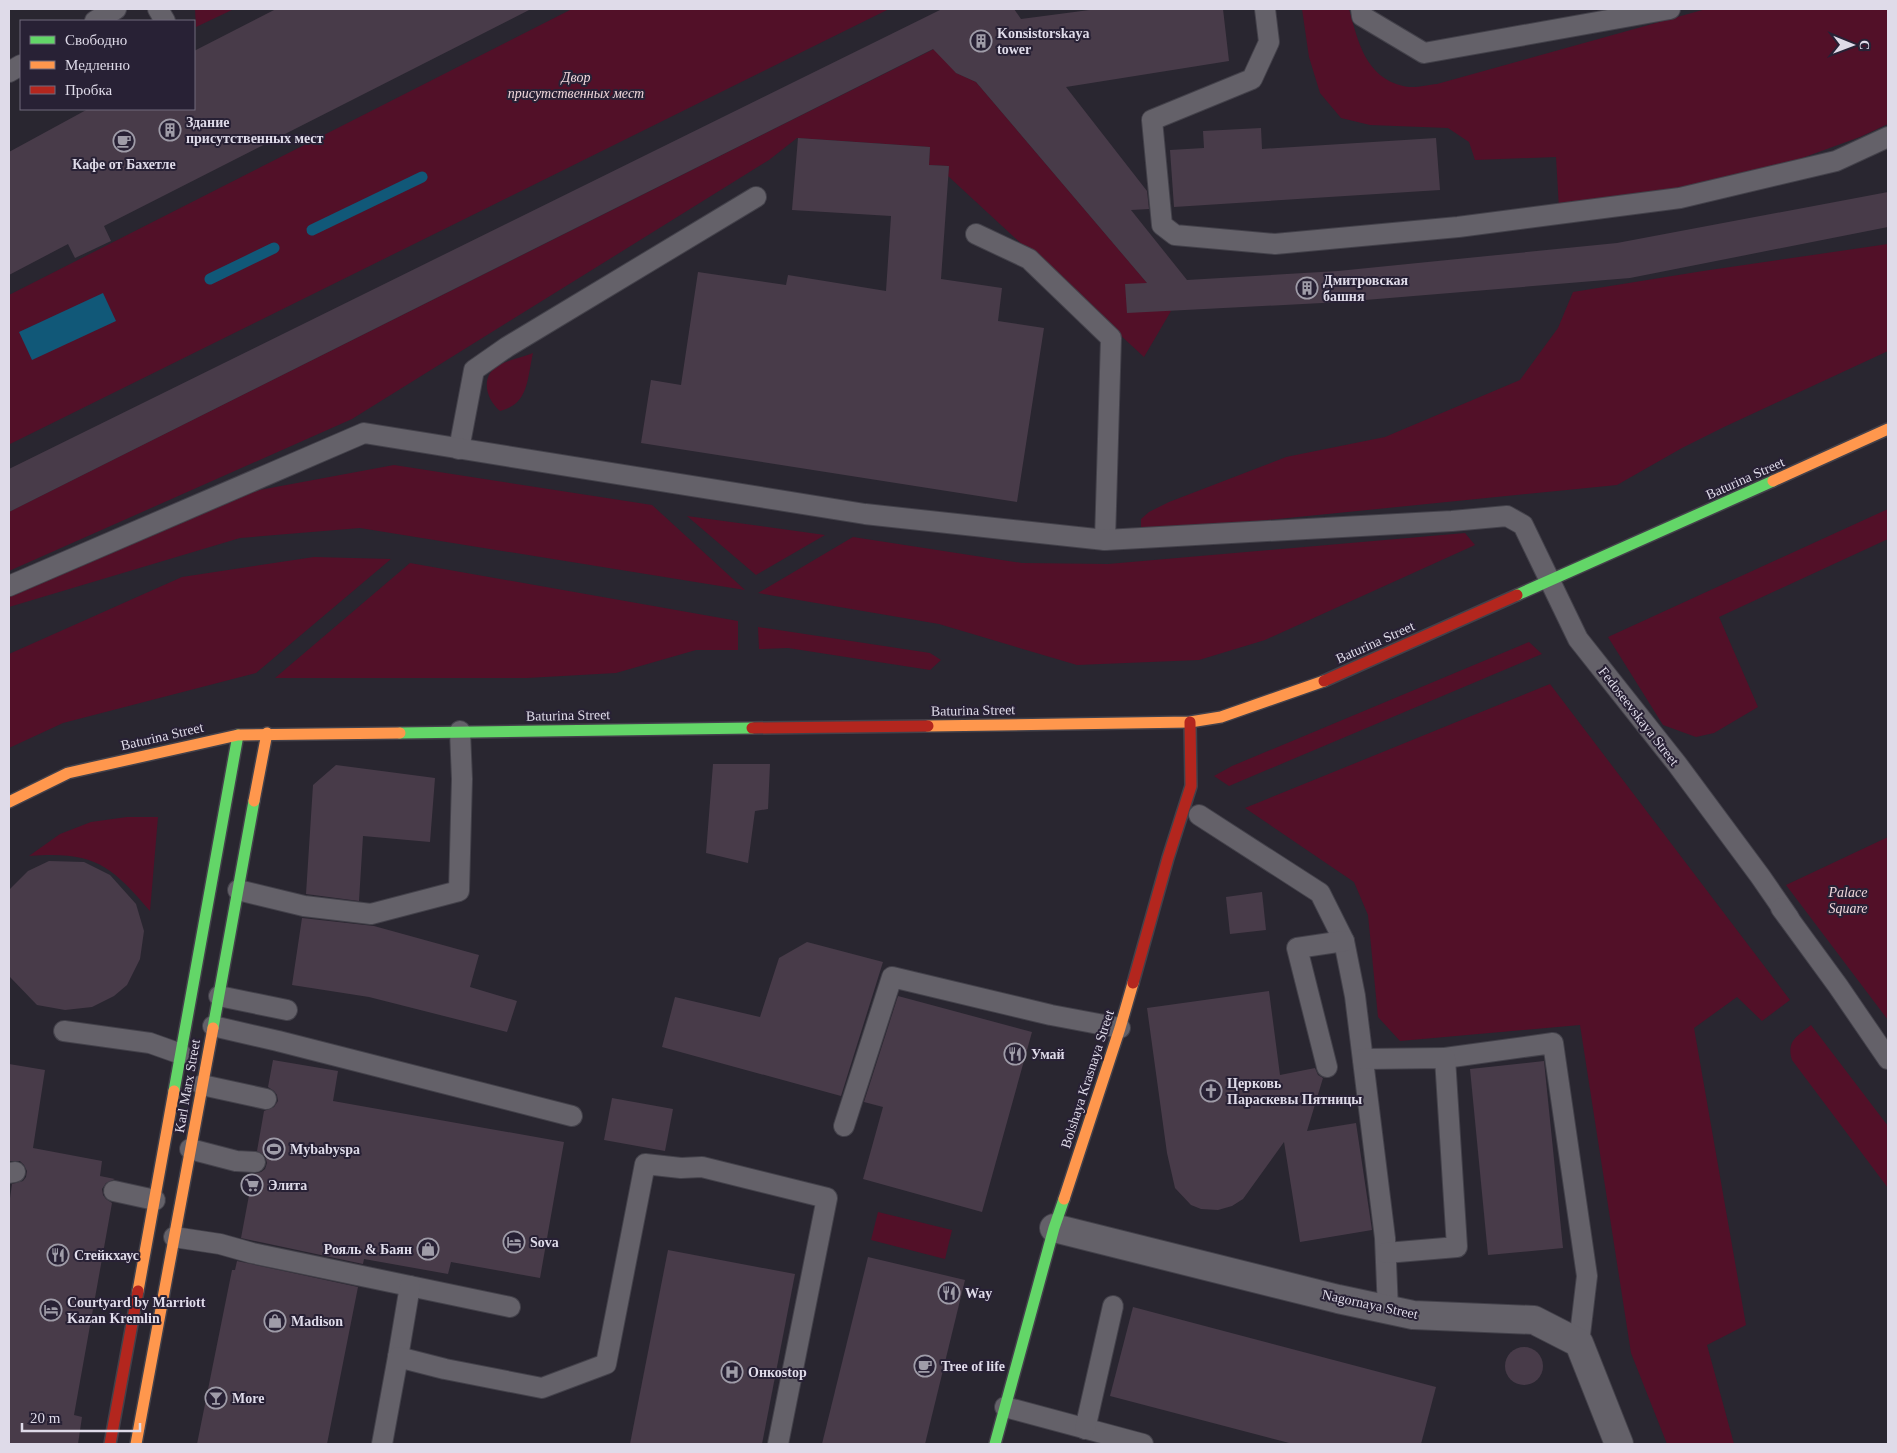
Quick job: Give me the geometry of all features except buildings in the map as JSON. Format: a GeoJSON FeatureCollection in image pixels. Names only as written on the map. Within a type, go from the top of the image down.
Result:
{"type":"FeatureCollection","features":[{"type":"Feature","properties":{"kind":"main road","name":"Baturina Street"},"geometry":{"type":"LineString","coordinates":[[9,802],[68,773],[238,735],[267,733],[1190,722],[1221,718],[1312,686],[1550,582],[1888,429]]}},
{"type":"Feature","properties":{"kind":"main road","name":"Bolshaya Krasnaya Street"},"geometry":{"type":"LineString","coordinates":[[995,1444],[1054,1228],[1120,1028],[1168,858],[1191,786],[1190,722]]}},
{"type":"Feature","properties":{"kind":"main road","name":"Karl Marx Street"},"geometry":{"type":"LineString","coordinates":[[136,1444],[267,733]]}},
{"type":"Feature","properties":{"kind":"main road","name":"Karl Marx Street"},"geometry":{"type":"LineString","coordinates":[[110,1444],[238,735]]}},
{"type":"Feature","properties":{"kind":"street","name":"Nagornaya Street"},"geometry":{"type":"LineString","coordinates":[[1054,1228],[1413,1316],[1534,1320],[1579,1343]]}},
{"type":"Feature","properties":{"kind":"street"},"geometry":{"type":"LineString","coordinates":[[1579,1343],[1619,1444]]}},
{"type":"Feature","properties":{"kind":"lane"},"geometry":{"type":"LineString","coordinates":[[97,20],[116,9]]}},
{"type":"Feature","properties":{"kind":"lane"},"geometry":{"type":"LineString","coordinates":[[158,9],[164,20]]}},
{"type":"Feature","properties":{"kind":"lane"},"geometry":{"type":"LineString","coordinates":[[1264,9],[1269,42],[1252,79],[1152,120],[1162,225],[1175,235],[1275,244],[1458,227],[1680,198],[1836,161],[1888,136]]}},
{"type":"Feature","properties":{"kind":"lane"},"geometry":{"type":"LineString","coordinates":[[1360,9],[1362,16],[1424,53],[1670,9]]}},
{"type":"Feature","properties":{"kind":"lane"},"geometry":{"type":"LineString","coordinates":[[9,72],[20,66]]}},
{"type":"Feature","properties":{"kind":"lane"},"geometry":{"type":"LineString","coordinates":[[459,449],[474,370],[507,347],[756,197]]}},
{"type":"Feature","properties":{"kind":"lane"},"geometry":{"type":"LineString","coordinates":[[976,234],[1029,258],[1111,338],[1105,540]]}},
{"type":"Feature","properties":{"kind":"lane","name":"Fedoseevskaya Street"},"geometry":{"type":"LineString","coordinates":[[9,586],[364,434],[865,514],[1105,540],[1507,516],[1523,526],[1578,639],[1738,846],[1888,1059]]}},
{"type":"Feature","properties":{"kind":"lane"},"geometry":{"type":"LineString","coordinates":[[238,890],[304,906],[371,914],[459,891],[462,779],[460,731]]}},
{"type":"Feature","properties":{"kind":"lane"},"geometry":{"type":"LineString","coordinates":[[1199,815],[1320,894],[1344,941],[1355,996],[1385,1238],[1388,1310]]}},
{"type":"Feature","properties":{"kind":"lane"},"geometry":{"type":"LineString","coordinates":[[1327,1067],[1297,948],[1344,941]]}},
{"type":"Feature","properties":{"kind":"lane"},"geometry":{"type":"LineString","coordinates":[[844,1126],[892,977],[1051,1015],[1120,1028]]}},
{"type":"Feature","properties":{"kind":"lane"},"geometry":{"type":"LineString","coordinates":[[219,996],[287,1010]]}},
{"type":"Feature","properties":{"kind":"lane"},"geometry":{"type":"LineString","coordinates":[[213,1026],[572,1116]]}},
{"type":"Feature","properties":{"kind":"lane"},"geometry":{"type":"LineString","coordinates":[[64,1031],[150,1043],[181,1054]]}},
{"type":"Feature","properties":{"kind":"lane"},"geometry":{"type":"LineString","coordinates":[[1363,1058],[1445,1058],[1553,1043],[1587,1276],[1579,1343]]}},
{"type":"Feature","properties":{"kind":"lane"},"geometry":{"type":"LineString","coordinates":[[1386,1253],[1457,1247],[1445,1058]]}},
{"type":"Feature","properties":{"kind":"lane"},"geometry":{"type":"LineString","coordinates":[[202,1085],[266,1099]]}},
{"type":"Feature","properties":{"kind":"lane"},"geometry":{"type":"LineString","coordinates":[[190,1149],[236,1161],[255,1162]]}},
{"type":"Feature","properties":{"kind":"lane"},"geometry":{"type":"LineString","coordinates":[[398,1357],[445,1369],[542,1388],[606,1364],[645,1164],[682,1168],[702,1167],[827,1198],[778,1444]]}},
{"type":"Feature","properties":{"kind":"lane"},"geometry":{"type":"LineString","coordinates":[[114,1191],[155,1200]]}},
{"type":"Feature","properties":{"kind":"lane"},"geometry":{"type":"LineString","coordinates":[[174,1237],[220,1244],[252,1253],[510,1307]]}},
{"type":"Feature","properties":{"kind":"lane"},"geometry":{"type":"LineString","coordinates":[[382,1444],[410,1286]]}},
{"type":"Feature","properties":{"kind":"lane"},"geometry":{"type":"LineString","coordinates":[[1085,1429],[1113,1306]]}},
{"type":"Feature","properties":{"kind":"lane"},"geometry":{"type":"LineString","coordinates":[[1005,1407],[1143,1444]]}},
{"type":"Feature","properties":{"kind":"green space"},"geometry":{"type":"Polygon","coordinates":[[[195,9],[234,9],[196,27],[195,9]]]}},
{"type":"Feature","properties":{"kind":"green space","name":"Двор присутственных мест"},"geometry":{"type":"Polygon","coordinates":[[[572,9],[889,9],[10,444],[9,295],[572,9]]]}},
{"type":"Feature","properties":{"kind":"green space"},"geometry":{"type":"Polygon","coordinates":[[[1302,9],[1349,9],[1360,45],[1372,66],[1380,75],[1390,81],[1411,87],[1437,84],[1706,9],[1888,9],[1888,124],[1860,137],[1725,186],[1559,208],[1556,157],[1475,160],[1469,142],[1448,128],[1370,125],[1341,118],[1320,93],[1309,57],[1302,9]]]}},
{"type":"Feature","properties":{"kind":"green space"},"geometry":{"type":"Polygon","coordinates":[[[938,47],[956,73],[976,82],[1171,311],[1144,357],[948,176],[949,166],[929,165],[930,147],[797,138],[769,160],[352,419],[9,571],[9,512],[938,47]]]}},
{"type":"Feature","properties":{"kind":"green space"},"geometry":{"type":"Polygon","coordinates":[[[1888,244],[1888,351],[1724,427],[1682,448],[1617,485],[1168,530],[1141,531],[1141,519],[1149,512],[1169,502],[1286,457],[1385,437],[1520,380],[1558,328],[1573,292],[1888,244]]]}},
{"type":"Feature","properties":{"kind":"green space"},"geometry":{"type":"Polygon","coordinates":[[[533,353],[528,381],[522,396],[517,403],[500,411],[489,395],[487,389],[488,377],[496,367],[533,353]]]}},
{"type":"Feature","properties":{"kind":"green space"},"geometry":{"type":"Polygon","coordinates":[[[394,465],[652,505],[745,590],[360,528],[240,538],[9,607],[9,595],[233,495],[394,465]]]}},
{"type":"Feature","properties":{"kind":"green space"},"geometry":{"type":"Polygon","coordinates":[[[1888,509],[1888,539],[1719,617],[1758,707],[1714,733],[1696,737],[1663,725],[1608,637],[1888,509]]]}},
{"type":"Feature","properties":{"kind":"green space"},"geometry":{"type":"Polygon","coordinates":[[[687,516],[825,535],[756,575],[687,516]]]}},
{"type":"Feature","properties":{"kind":"green space"},"geometry":{"type":"Polygon","coordinates":[[[1465,533],[1475,545],[1265,640],[1199,660],[1077,665],[939,624],[758,593],[853,537],[1022,563],[1108,564],[1465,533]]]}},
{"type":"Feature","properties":{"kind":"green space"},"geometry":{"type":"Polygon","coordinates":[[[314,557],[391,559],[256,673],[63,723],[9,748],[9,654],[182,577],[314,557]]]}},
{"type":"Feature","properties":{"kind":"green space"},"geometry":{"type":"Polygon","coordinates":[[[410,563],[738,621],[738,650],[696,650],[616,673],[527,678],[275,678],[410,563]]]}},
{"type":"Feature","properties":{"kind":"green space"},"geometry":{"type":"Polygon","coordinates":[[[758,627],[930,653],[941,660],[930,670],[788,648],[759,649],[758,627]]]}},
{"type":"Feature","properties":{"kind":"green space"},"geometry":{"type":"Polygon","coordinates":[[[1529,642],[1542,654],[1229,786],[1214,776],[1232,766],[1529,642]]]}},
{"type":"Feature","properties":{"kind":"green space"},"geometry":{"type":"Polygon","coordinates":[[[1550,684],[1790,1000],[1762,1021],[1737,997],[1694,1028],[1746,1325],[1707,1345],[1734,1444],[1667,1444],[1631,1353],[1580,1025],[1400,1041],[1378,1017],[1368,915],[1354,882],[1245,808],[1550,684]]]}},
{"type":"Feature","properties":{"kind":"green space"},"geometry":{"type":"Polygon","coordinates":[[[127,817],[158,817],[150,911],[123,882],[99,864],[69,856],[29,856],[60,834],[91,822],[127,817]]]}},
{"type":"Feature","properties":{"kind":"green space","name":"Palace Square"},"geometry":{"type":"Polygon","coordinates":[[[1888,837],[1888,1020],[1786,885],[1888,837]]]}},
{"type":"Feature","properties":{"kind":"green space"},"geometry":{"type":"Polygon","coordinates":[[[1811,1025],[1888,1126],[1888,1188],[1792,1060],[1791,1048],[1794,1039],[1811,1025]]]}},
{"type":"Feature","properties":{"kind":"green space"},"geometry":{"type":"Polygon","coordinates":[[[878,1212],[952,1230],[945,1259],[871,1240],[878,1212]]]}},
{"type":"Feature","properties":{"kind":"water"},"geometry":{"type":"Polygon","coordinates":[[[103,293],[116,321],[32,360],[19,332],[103,293]]]}},
{"type":"Feature","properties":{"kind":"waterway"},"geometry":{"type":"LineString","coordinates":[[312,230],[422,177]]}},
{"type":"Feature","properties":{"kind":"waterway"},"geometry":{"type":"LineString","coordinates":[[210,279],[274,248]]}},
{"type":"Feature","properties":{"kind":"traffic: fast"},"geometry":{"type":"LineString","coordinates":[[1517,595],[1773,481]]}},
{"type":"Feature","properties":{"kind":"traffic: fast"},"geometry":{"type":"LineString","coordinates":[[400,733],[752,728]]}},
{"type":"Feature","properties":{"kind":"traffic: fast"},"geometry":{"type":"LineString","coordinates":[[174,1091],[238,735]]}},
{"type":"Feature","properties":{"kind":"traffic: fast"},"geometry":{"type":"LineString","coordinates":[[213,1028],[254,801]]}},
{"type":"Feature","properties":{"kind":"traffic: fast"},"geometry":{"type":"LineString","coordinates":[[995,1444],[1054,1228],[1064,1199]]}},
{"type":"Feature","properties":{"kind":"traffic: slow"},"geometry":{"type":"LineString","coordinates":[[1773,481],[1888,429]]}},
{"type":"Feature","properties":{"kind":"traffic: slow"},"geometry":{"type":"LineString","coordinates":[[928,726],[1190,722],[1221,717],[1324,681]]}},
{"type":"Feature","properties":{"kind":"traffic: slow"},"geometry":{"type":"LineString","coordinates":[[254,801],[267,733]]}},
{"type":"Feature","properties":{"kind":"traffic: slow"},"geometry":{"type":"LineString","coordinates":[[9,802],[68,773],[238,735],[400,733]]}},
{"type":"Feature","properties":{"kind":"traffic: slow"},"geometry":{"type":"LineString","coordinates":[[1064,1199],[1133,983]]}},
{"type":"Feature","properties":{"kind":"traffic: slow"},"geometry":{"type":"LineString","coordinates":[[136,1444],[213,1028]]}},
{"type":"Feature","properties":{"kind":"traffic: slow"},"geometry":{"type":"LineString","coordinates":[[138,1291],[174,1091]]}},
{"type":"Feature","properties":{"kind":"traffic: jam"},"geometry":{"type":"LineString","coordinates":[[1324,681],[1517,595]]}},
{"type":"Feature","properties":{"kind":"traffic: jam"},"geometry":{"type":"LineString","coordinates":[[1133,983],[1168,858],[1191,786],[1190,722]]}},
{"type":"Feature","properties":{"kind":"traffic: jam"},"geometry":{"type":"LineString","coordinates":[[752,728],[928,726]]}},
{"type":"Feature","properties":{"kind":"traffic: jam"},"geometry":{"type":"LineString","coordinates":[[110,1444],[138,1291]]}},
{"type":"Feature","properties":{"kind":"place","name":"Konsistorskaya tower"},"geometry":{"type":"Point","coordinates":[981,41]}},
{"type":"Feature","properties":{"kind":"place","name":"Здание присутственных мест"},"geometry":{"type":"Point","coordinates":[170,130]}},
{"type":"Feature","properties":{"kind":"place","name":"Кафе от Бахетле"},"geometry":{"type":"Point","coordinates":[124,141]}},
{"type":"Feature","properties":{"kind":"place","name":"Дмитровская башня"},"geometry":{"type":"Point","coordinates":[1307,288]}},
{"type":"Feature","properties":{"kind":"place","name":"Умай"},"geometry":{"type":"Point","coordinates":[1015,1054]}},
{"type":"Feature","properties":{"kind":"place","name":"Церковь Параскевы Пятницы"},"geometry":{"type":"Point","coordinates":[1211,1091]}},
{"type":"Feature","properties":{"kind":"place","name":"Mybabyspa"},"geometry":{"type":"Point","coordinates":[274,1149]}},
{"type":"Feature","properties":{"kind":"place","name":"Элита"},"geometry":{"type":"Point","coordinates":[252,1185]}},
{"type":"Feature","properties":{"kind":"place","name":"Sova"},"geometry":{"type":"Point","coordinates":[514,1242]}},
{"type":"Feature","properties":{"kind":"place","name":"Рояль & Баян"},"geometry":{"type":"Point","coordinates":[428,1249]}},
{"type":"Feature","properties":{"kind":"place","name":"Стейкхаус"},"geometry":{"type":"Point","coordinates":[58,1255]}},
{"type":"Feature","properties":{"kind":"place","name":"Way"},"geometry":{"type":"Point","coordinates":[949,1293]}},
{"type":"Feature","properties":{"kind":"place","name":"Courtyard by Marriott Kazan Kremlin"},"geometry":{"type":"Point","coordinates":[51,1310]}},
{"type":"Feature","properties":{"kind":"place","name":"Madison"},"geometry":{"type":"Point","coordinates":[275,1321]}},
{"type":"Feature","properties":{"kind":"place","name":"Tree of life"},"geometry":{"type":"Point","coordinates":[925,1366]}},
{"type":"Feature","properties":{"kind":"place","name":"Онкоstop"},"geometry":{"type":"Point","coordinates":[732,1372]}},
{"type":"Feature","properties":{"kind":"place","name":"More"},"geometry":{"type":"Point","coordinates":[216,1398]}}]}
